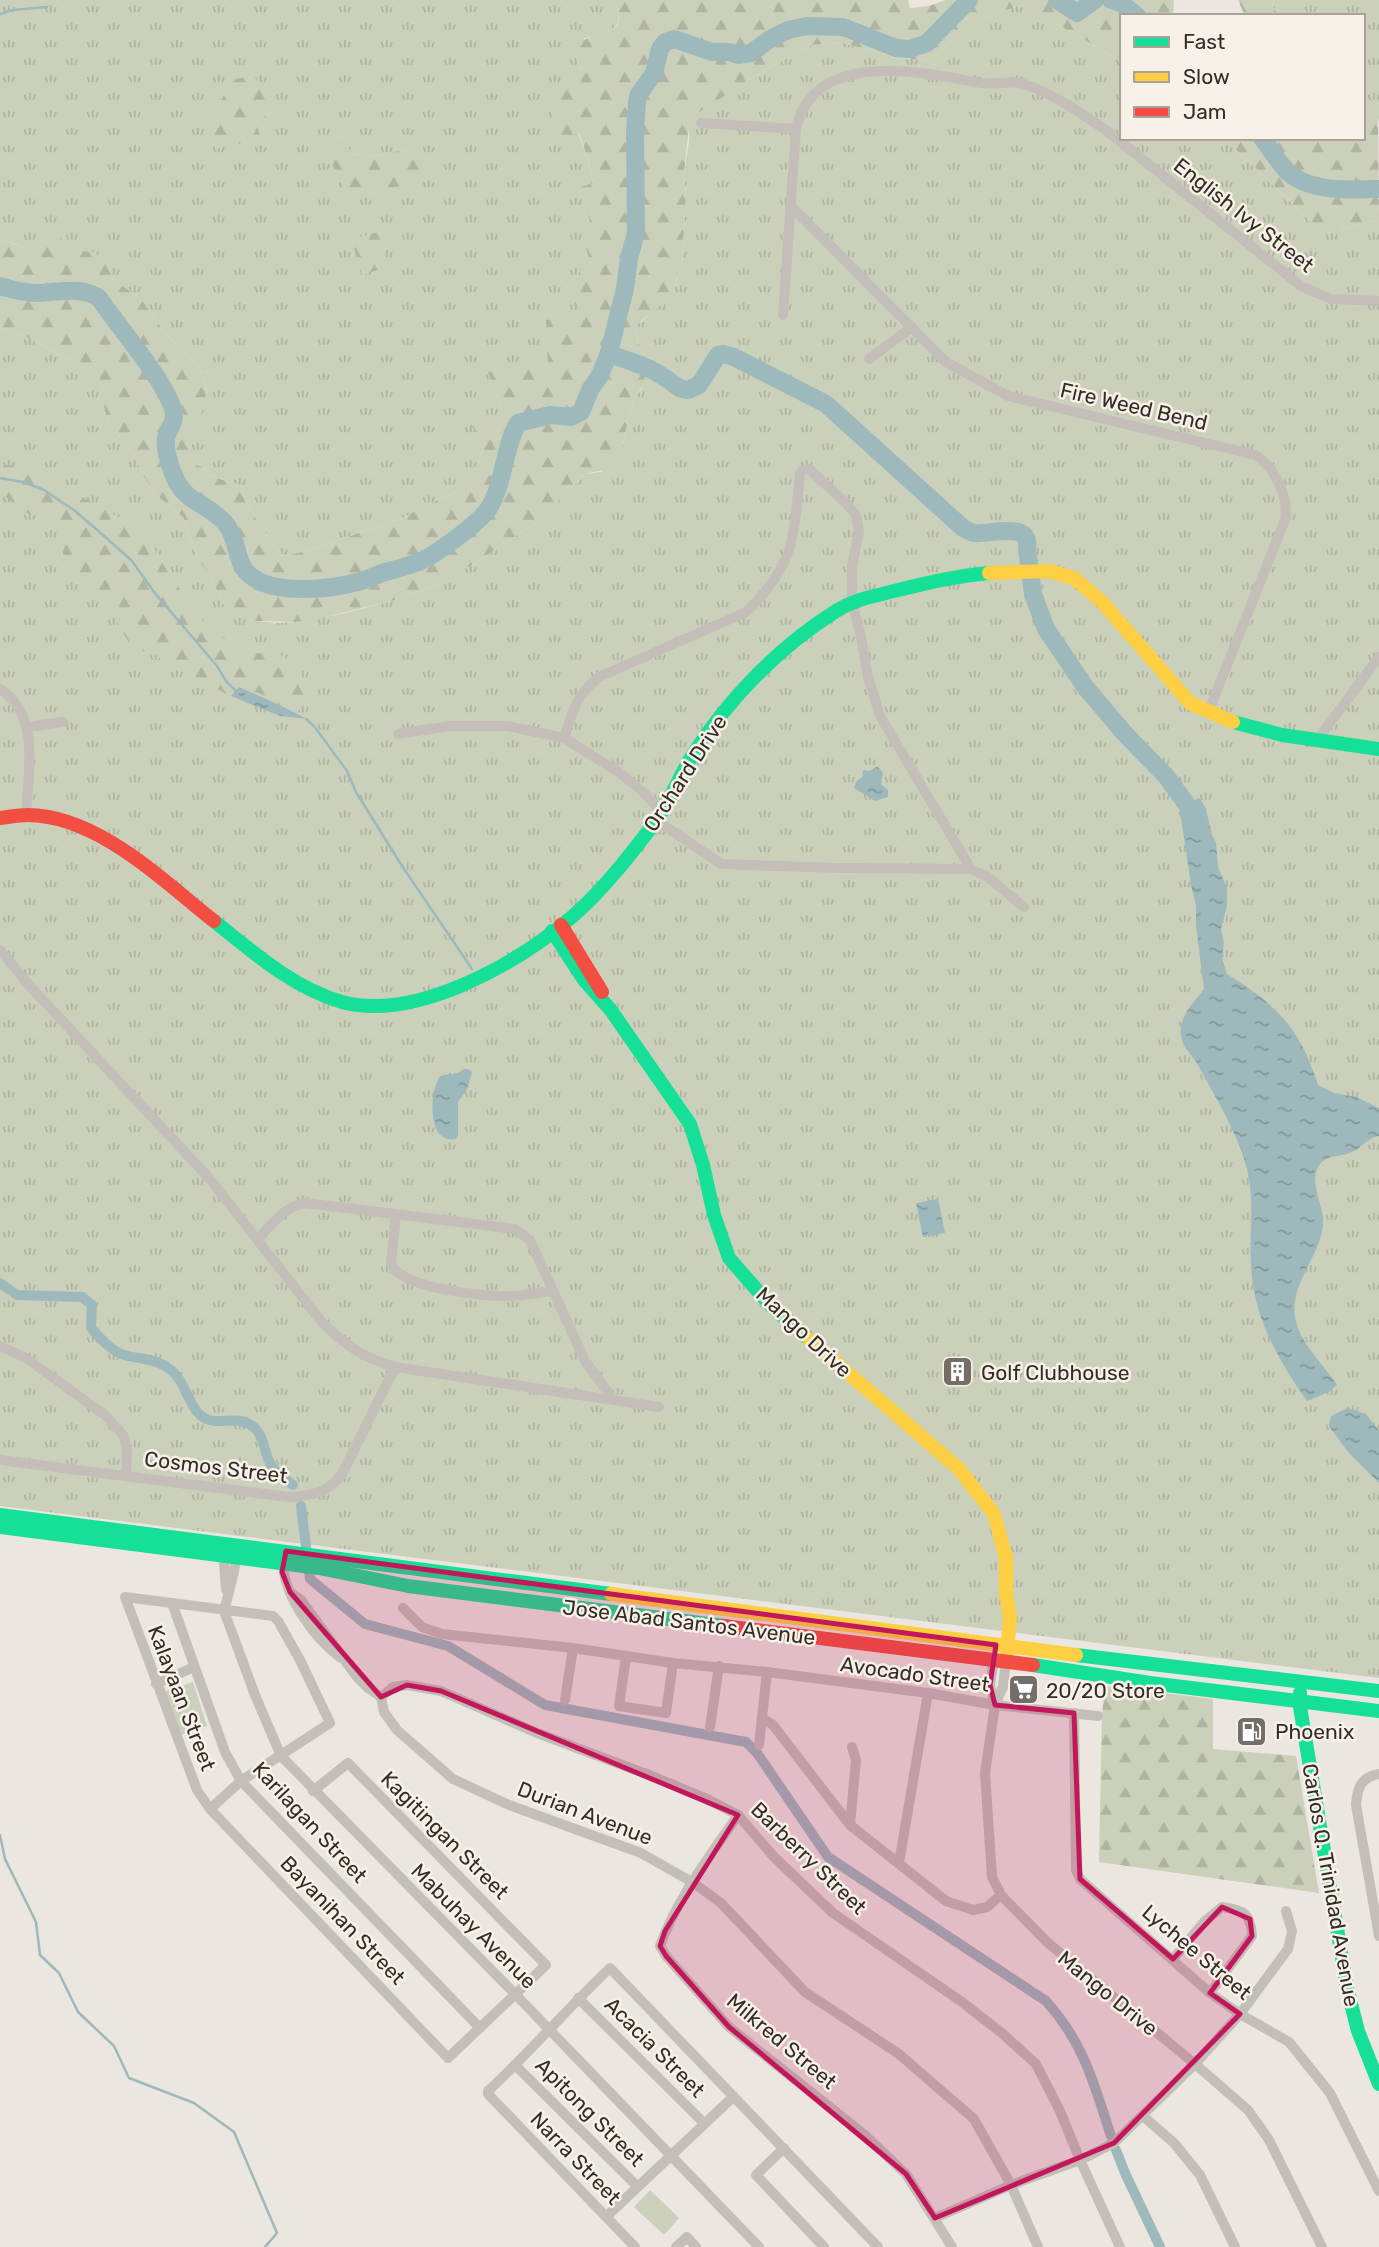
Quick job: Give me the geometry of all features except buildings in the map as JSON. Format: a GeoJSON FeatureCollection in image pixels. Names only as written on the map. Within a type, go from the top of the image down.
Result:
{"type":"FeatureCollection","features":[{"type":"Feature","properties":{"kind":"main road","name":"Orchard Drive"},"geometry":{"type":"LineString","coordinates":[[0,818],[26,815],[60,819],[106,838],[273,968],[302,986],[333,999],[370,1006],[422,1000],[474,979],[575,914],[659,816],[695,751],[735,699],[770,663],[812,627],[852,602],[966,575],[1049,571],[1068,576],[1086,587],[1102,602],[1191,703],[1208,713],[1252,729],[1379,749]]}},
{"type":"Feature","properties":{"kind":"main road","name":"Mango Drive"},"geometry":{"type":"LineString","coordinates":[[557,928],[584,980],[610,1009],[690,1124],[703,1165],[713,1215],[729,1258],[771,1306],[959,1469],[994,1514],[1006,1558],[1006,1593],[1010,1617],[1000,1661]]}},
{"type":"Feature","properties":{"kind":"main road","name":"Jose Abad Santos Avenue"},"geometry":{"type":"LineString","coordinates":[[0,1515],[231,1553]]}},
{"type":"Feature","properties":{"kind":"main road","name":"Jose Abad Santos Avenue"},"geometry":{"type":"LineString","coordinates":[[0,1527],[291,1558],[1379,1691]]}},
{"type":"Feature","properties":{"kind":"main road","name":"Jose Abad Santos Avenue"},"geometry":{"type":"LineString","coordinates":[[320,1562],[408,1586],[1379,1711]]}},
{"type":"Feature","properties":{"kind":"main road","name":"Carlos Q. Trinidad Avenue"},"geometry":{"type":"LineString","coordinates":[[1301,1681],[1299,1701],[1347,1987],[1358,2031],[1379,2084]]}},
{"type":"Feature","properties":{"kind":"street","name":"English Ivy Street"},"geometry":{"type":"LineString","coordinates":[[783,315],[799,114],[821,89],[839,80],[863,72],[894,70],[922,72],[987,84],[1020,83],[1041,91],[1107,131],[1301,286],[1331,299],[1379,301]]}},
{"type":"Feature","properties":{"kind":"street"},"geometry":{"type":"LineString","coordinates":[[701,123],[796,129]]}},
{"type":"Feature","properties":{"kind":"street","name":"Fire Weed Bend"},"geometry":{"type":"LineString","coordinates":[[792,207],[946,362],[1008,396],[1255,455],[1270,466],[1287,508],[1285,520],[1208,713]]}},
{"type":"Feature","properties":{"kind":"street"},"geometry":{"type":"LineString","coordinates":[[869,359],[912,327]]}},
{"type":"Feature","properties":{"kind":"street"},"geometry":{"type":"LineString","coordinates":[[564,738],[574,708],[585,688],[600,677],[747,612],[763,595],[789,554],[800,474],[809,469],[856,515],[859,531],[852,566],[852,602],[868,677],[880,716],[971,869]]}},
{"type":"Feature","properties":{"kind":"street"},"geometry":{"type":"LineString","coordinates":[[1318,739],[1379,657]]}},
{"type":"Feature","properties":{"kind":"street"},"geometry":{"type":"LineString","coordinates":[[0,689],[17,702],[27,727],[29,746],[26,815]]}},
{"type":"Feature","properties":{"kind":"street"},"geometry":{"type":"LineString","coordinates":[[27,727],[63,722]]}},
{"type":"Feature","properties":{"kind":"street"},"geometry":{"type":"LineString","coordinates":[[398,734],[450,726],[507,726],[564,738],[620,773],[648,796],[659,816],[721,864],[971,869],[988,877],[1024,907]]}},
{"type":"Feature","properties":{"kind":"street"},"geometry":{"type":"LineString","coordinates":[[0,950],[28,984],[209,1178],[321,1321],[340,1340],[362,1355],[395,1367],[659,1407]]}},
{"type":"Feature","properties":{"kind":"street"},"geometry":{"type":"LineString","coordinates":[[258,1239],[284,1213],[296,1204],[305,1203],[515,1229],[530,1241],[585,1361],[613,1399]]}},
{"type":"Feature","properties":{"kind":"street"},"geometry":{"type":"LineString","coordinates":[[396,1215],[391,1265],[406,1278],[453,1292],[476,1295],[509,1296],[551,1291]]}},
{"type":"Feature","properties":{"kind":"street","name":"Cosmos Street"},"geometry":{"type":"LineString","coordinates":[[0,1346],[26,1358],[105,1415],[124,1436],[127,1452],[126,1475]]}},
{"type":"Feature","properties":{"kind":"street","name":"Cosmos Street"},"geometry":{"type":"LineString","coordinates":[[0,1460],[288,1497],[308,1496],[333,1486],[342,1474],[395,1367]]}},
{"type":"Feature","properties":{"kind":"street"},"geometry":{"type":"LineString","coordinates":[[224,1611],[234,1572],[231,1553]]}},
{"type":"Feature","properties":{"kind":"street","name":"Durian Avenue"},"geometry":{"type":"LineString","coordinates":[[291,1558],[282,1572],[290,1592],[301,1600],[335,1643],[343,1659],[368,1688],[381,1698],[384,1713],[397,1730],[453,1779],[509,1805],[641,1853],[692,1882],[721,1903],[805,1992],[899,2054],[974,2119],[1011,2185],[1038,2247]]}},
{"type":"Feature","properties":{"kind":"street","name":"Kalayaan Street"},"geometry":{"type":"LineString","coordinates":[[172,1603],[127,1596],[124,1598],[197,1790],[210,1809]]}},
{"type":"Feature","properties":{"kind":"street"},"geometry":{"type":"LineString","coordinates":[[172,1603],[267,1615],[278,1621],[330,1723],[241,1781],[210,1809]]}},
{"type":"Feature","properties":{"kind":"street","name":"Karilagan Street"},"geometry":{"type":"LineString","coordinates":[[172,1603],[225,1752],[241,1781],[481,2028]]}},
{"type":"Feature","properties":{"kind":"street","name":"Avocado Street"},"geometry":{"type":"LineString","coordinates":[[402,1608],[414,1622],[442,1634],[573,1648],[673,1663],[719,1666],[928,1693],[995,1705],[1098,1716]]}},
{"type":"Feature","properties":{"kind":"street","name":"Mabuhay Avenue"},"geometry":{"type":"LineString","coordinates":[[224,1611],[281,1756],[759,2247]]}},
{"type":"Feature","properties":{"kind":"street"},"geometry":{"type":"LineString","coordinates":[[565,1700],[573,1648]]}},
{"type":"Feature","properties":{"kind":"street"},"geometry":{"type":"LineString","coordinates":[[626,1657],[619,1706],[666,1713],[673,1663]]}},
{"type":"Feature","properties":{"kind":"street","name":"Mango Drive"},"geometry":{"type":"LineString","coordinates":[[1000,1661],[1003,1687],[995,1705],[985,1773],[992,1877],[1001,1895],[1046,1942],[1248,2110],[1269,2140],[1322,2247]]}},
{"type":"Feature","properties":{"kind":"street"},"geometry":{"type":"LineString","coordinates":[[710,1727],[719,1666]]}},
{"type":"Feature","properties":{"kind":"street"},"geometry":{"type":"LineString","coordinates":[[156,1684],[194,1667]]}},
{"type":"Feature","properties":{"kind":"street"},"geometry":{"type":"LineString","coordinates":[[759,1745],[767,1672]]}},
{"type":"Feature","properties":{"kind":"street","name":"Barberry Street"},"geometry":{"type":"LineString","coordinates":[[381,1698],[393,1687],[407,1685],[441,1691],[537,1732],[657,1777],[738,1815],[774,1857],[833,1913],[962,2002],[1036,2064],[1060,2110],[1120,2247]]}},
{"type":"Feature","properties":{"kind":"street"},"geometry":{"type":"LineString","coordinates":[[899,1863],[928,1693]]}},
{"type":"Feature","properties":{"kind":"street","name":"Lychee Street"},"geometry":{"type":"LineString","coordinates":[[1074,1713],[1076,1870],[1080,1879],[1210,1993],[1289,2042],[1330,2093],[1379,2191]]}},
{"type":"Feature","properties":{"kind":"street"},"geometry":{"type":"LineString","coordinates":[[762,1717],[773,1725],[850,1825],[946,1901],[973,1910],[987,1906],[1001,1895]]}},
{"type":"Feature","properties":{"kind":"street"},"geometry":{"type":"LineString","coordinates":[[850,1825],[856,1760],[852,1747]]}},
{"type":"Feature","properties":{"kind":"street","name":"Kagitingan Street"},"geometry":{"type":"LineString","coordinates":[[313,1791],[348,1763],[546,1965],[516,1995]]}},
{"type":"Feature","properties":{"kind":"street"},"geometry":{"type":"LineString","coordinates":[[1379,1774],[1362,1782],[1356,1791],[1356,1805],[1379,1936]]}},
{"type":"Feature","properties":{"kind":"street","name":"Bayanihan Street"},"geometry":{"type":"LineString","coordinates":[[210,1809],[448,2058],[481,2028]]}},
{"type":"Feature","properties":{"kind":"street","name":"Milkred Street"},"geometry":{"type":"LineString","coordinates":[[738,1815],[692,1882],[660,1945],[666,1956],[729,2027],[866,2136],[905,2174],[952,2247]]}},
{"type":"Feature","properties":{"kind":"street"},"geometry":{"type":"LineString","coordinates":[[1173,1959],[1205,1921],[1222,1907],[1244,1913],[1250,1919],[1252,1936],[1210,1993]]}},
{"type":"Feature","properties":{"kind":"street"},"geometry":{"type":"LineString","coordinates":[[935,2218],[1011,2185],[1080,2160],[1114,2143],[1195,2064],[1240,2014],[1288,1949],[1292,1931],[1286,1911]]}},
{"type":"Feature","properties":{"kind":"street"},"geometry":{"type":"LineString","coordinates":[[515,2065],[610,1968],[878,2247]]}},
{"type":"Feature","properties":{"kind":"street"},"geometry":{"type":"LineString","coordinates":[[481,2028],[516,1995]]}},
{"type":"Feature","properties":{"kind":"street","name":"Acacia Street"},"geometry":{"type":"LineString","coordinates":[[578,1998],[704,2123]]}},
{"type":"Feature","properties":{"kind":"street","name":"Narra Street"},"geometry":{"type":"LineString","coordinates":[[515,2065],[488,2091],[489,2096],[635,2247]]}},
{"type":"Feature","properties":{"kind":"street","name":"Apitong Street"},"geometry":{"type":"LineString","coordinates":[[515,2065],[637,2186]]}},
{"type":"Feature","properties":{"kind":"street"},"geometry":{"type":"LineString","coordinates":[[607,2216],[733,2097]]}},
{"type":"Feature","properties":{"kind":"street"},"geometry":{"type":"LineString","coordinates":[[1143,2116],[1174,2143],[1200,2175],[1235,2247]]}},
{"type":"Feature","properties":{"kind":"street"},"geometry":{"type":"LineString","coordinates":[[784,2148],[756,2175],[824,2247]]}},
{"type":"Feature","properties":{"kind":"street"},"geometry":{"type":"LineString","coordinates":[[676,2247],[687,2237],[696,2247]]}},
{"type":"Feature","properties":{"kind":"highlighted area"},"geometry":{"type":"Polygon","coordinates":[[[286,1551],[996,1645],[990,1685],[995,1705],[1074,1713],[1080,1879],[1173,1959],[1222,1907],[1250,1919],[1252,1936],[1210,1993],[1240,2014],[1114,2143],[935,2218],[906,2174],[729,2027],[660,1946],[665,1931],[738,1815],[441,1691],[407,1685],[381,1697],[290,1592],[282,1572],[286,1551]]]}},
{"type":"Feature","properties":{"kind":"green space"},"geometry":{"type":"Polygon","coordinates":[[[0,0],[614,0],[618,9],[619,16],[614,28],[585,38],[574,53],[582,70],[578,133],[588,159],[593,183],[595,242],[580,315],[549,348],[549,364],[489,373],[502,412],[482,450],[479,464],[457,492],[403,518],[303,552],[283,556],[258,523],[237,484],[210,476],[201,466],[190,464],[185,428],[208,392],[195,362],[165,333],[141,299],[114,280],[108,264],[25,248],[0,239],[0,0]],[[225,91],[222,99],[261,139],[254,119],[274,113],[225,91]],[[342,136],[321,146],[333,166],[419,147],[374,156],[351,154],[342,136]]]}},
{"type":"Feature","properties":{"kind":"green space"},"geometry":{"type":"Polygon","coordinates":[[[614,0],[908,0],[910,8],[929,6],[945,0],[1174,0],[1173,14],[1120,14],[1120,61],[1023,4],[979,20],[929,60],[896,58],[843,43],[811,45],[770,67],[690,118],[684,173],[686,196],[682,263],[675,288],[658,308],[636,325],[638,343],[652,355],[628,420],[621,455],[608,469],[585,474],[534,524],[435,586],[395,600],[295,622],[255,621],[236,615],[224,605],[199,560],[183,517],[155,494],[134,455],[107,420],[104,392],[94,363],[75,363],[23,335],[0,327],[0,239],[25,248],[60,234],[65,250],[94,252],[108,264],[114,280],[141,299],[165,333],[195,362],[208,392],[201,418],[185,429],[189,440],[190,464],[201,466],[210,476],[237,484],[258,523],[283,556],[303,552],[403,518],[457,492],[479,464],[482,450],[472,426],[502,412],[488,372],[548,364],[546,320],[580,314],[575,298],[585,284],[579,271],[591,264],[585,245],[595,242],[581,187],[593,183],[579,133],[560,138],[547,96],[580,85],[582,70],[574,53],[576,44],[615,27],[619,21],[614,0]]]}},
{"type":"Feature","properties":{"kind":"green space"},"geometry":{"type":"Polygon","coordinates":[[[1238,0],[1274,0],[1272,6],[1278,14],[1244,14],[1238,0]]]}},
{"type":"Feature","properties":{"kind":"green space"},"geometry":{"type":"Polygon","coordinates":[[[1274,0],[1379,0],[1379,122],[1377,115],[1365,111],[1365,14],[1278,14],[1272,6],[1274,0]]]}},
{"type":"Feature","properties":{"kind":"green space"},"geometry":{"type":"Polygon","coordinates":[[[1023,4],[1120,61],[1120,140],[1226,140],[1324,234],[1379,219],[1379,1678],[0,1506],[0,327],[23,335],[75,363],[94,363],[104,392],[107,420],[134,455],[155,494],[183,517],[199,560],[224,605],[255,621],[278,623],[341,614],[395,600],[435,586],[472,565],[534,524],[585,474],[601,472],[621,455],[635,398],[642,389],[644,348],[638,343],[636,325],[675,288],[682,263],[686,196],[684,173],[689,118],[770,67],[811,45],[843,43],[896,58],[929,60],[979,20],[1023,4]]]}},
{"type":"Feature","properties":{"kind":"green space"},"geometry":{"type":"Polygon","coordinates":[[[254,76],[269,96],[274,113],[255,119],[261,139],[216,149],[211,104],[222,99],[229,80],[254,76]]]}},
{"type":"Feature","properties":{"kind":"green space"},"geometry":{"type":"Polygon","coordinates":[[[1365,111],[1378,115],[1379,219],[1324,234],[1226,140],[1365,140],[1365,111]]]}},
{"type":"Feature","properties":{"kind":"green space"},"geometry":{"type":"Polygon","coordinates":[[[342,136],[351,154],[374,156],[419,147],[428,180],[348,197],[320,145],[342,136]]]}},
{"type":"Feature","properties":{"kind":"green space"},"geometry":{"type":"Polygon","coordinates":[[[380,232],[387,267],[362,275],[351,239],[380,232]]]}},
{"type":"Feature","properties":{"kind":"green space"},"geometry":{"type":"Polygon","coordinates":[[[0,464],[39,475],[105,509],[140,532],[151,543],[169,574],[206,625],[237,648],[252,653],[284,656],[318,694],[294,714],[259,693],[239,687],[238,682],[226,694],[185,671],[169,668],[158,656],[129,643],[99,590],[85,584],[73,574],[65,561],[55,525],[45,518],[22,512],[0,491],[0,464]]]}},
{"type":"Feature","properties":{"kind":"green space"},"geometry":{"type":"Polygon","coordinates":[[[193,1682],[207,1726],[178,1736],[163,1692],[193,1682]]]}},
{"type":"Feature","properties":{"kind":"green space"},"geometry":{"type":"Polygon","coordinates":[[[1105,1686],[1213,1699],[1213,1749],[1296,1756],[1319,1893],[1099,1862],[1105,1686]]]}},
{"type":"Feature","properties":{"kind":"green space"},"geometry":{"type":"Polygon","coordinates":[[[650,2190],[679,2218],[664,2235],[634,2207],[650,2190]]]}},
{"type":"Feature","properties":{"kind":"water"},"geometry":{"type":"Polygon","coordinates":[[[239,687],[307,719],[280,716],[231,696],[239,687]]]}},
{"type":"Feature","properties":{"kind":"water"},"geometry":{"type":"Polygon","coordinates":[[[876,767],[883,773],[881,784],[888,790],[888,797],[875,801],[854,788],[862,777],[863,770],[870,771],[876,767]]]}},
{"type":"Feature","properties":{"kind":"water"},"geometry":{"type":"Polygon","coordinates":[[[1200,798],[1216,842],[1218,867],[1227,888],[1227,906],[1221,929],[1224,943],[1222,958],[1227,974],[1260,996],[1284,1020],[1303,1048],[1318,1085],[1334,1093],[1356,1097],[1379,1108],[1379,1136],[1352,1152],[1325,1160],[1318,1167],[1316,1174],[1323,1225],[1317,1248],[1297,1293],[1295,1317],[1301,1336],[1337,1385],[1329,1392],[1307,1401],[1277,1353],[1257,1302],[1251,1265],[1251,1193],[1243,1155],[1219,1104],[1182,1040],[1183,1018],[1204,989],[1196,906],[1180,811],[1189,802],[1200,798]]]}},
{"type":"Feature","properties":{"kind":"water"},"geometry":{"type":"Polygon","coordinates":[[[464,1069],[472,1072],[467,1090],[458,1102],[458,1136],[456,1139],[447,1139],[435,1126],[433,1116],[436,1084],[440,1076],[458,1073],[464,1069]]]}},
{"type":"Feature","properties":{"kind":"water"},"geometry":{"type":"Polygon","coordinates":[[[938,1199],[945,1233],[923,1237],[916,1203],[938,1199]]]}},
{"type":"Feature","properties":{"kind":"water"},"geometry":{"type":"Polygon","coordinates":[[[1347,1408],[1366,1414],[1379,1431],[1379,1483],[1348,1452],[1329,1426],[1331,1416],[1347,1408]]]}},
{"type":"Feature","properties":{"kind":"waterway"},"geometry":{"type":"LineString","coordinates":[[0,286],[34,293],[77,291],[99,298],[152,371],[170,401],[174,417],[166,438],[166,449],[178,484],[188,496],[215,513],[226,524],[242,565],[253,578],[273,586],[297,589],[335,587],[360,581],[423,560],[477,521],[494,498],[518,423],[550,415],[571,417],[581,412],[608,356],[625,289],[636,233],[637,102],[639,94],[654,73],[660,49],[665,42],[674,39],[712,52],[738,55],[751,53],[788,30],[807,26],[843,27],[896,48],[910,49],[927,43],[969,0]]}},
{"type":"Feature","properties":{"kind":"waterway"},"geometry":{"type":"LineString","coordinates":[[1057,0],[1077,13],[1095,0]]}},
{"type":"Feature","properties":{"kind":"waterway"},"geometry":{"type":"LineString","coordinates":[[1111,0],[1121,3],[1135,14]]}},
{"type":"Feature","properties":{"kind":"waterway"},"geometry":{"type":"LineString","coordinates":[[0,14],[12,10],[47,7]]}},
{"type":"Feature","properties":{"kind":"waterway"},"geometry":{"type":"LineString","coordinates":[[1263,140],[1289,173],[1308,184],[1356,190],[1379,189]]}},
{"type":"Feature","properties":{"kind":"waterway"},"geometry":{"type":"LineString","coordinates":[[608,356],[612,355],[657,372],[688,390],[699,385],[718,355],[734,357],[826,404],[963,528],[974,533],[1008,531],[1023,535],[1027,540],[1033,594],[1046,629],[1086,688],[1166,776],[1190,809],[1193,825]]}},
{"type":"Feature","properties":{"kind":"waterway"},"geometry":{"type":"LineString","coordinates":[[0,478],[23,482],[44,490],[75,511],[132,561],[154,592],[238,693]]}},
{"type":"Feature","properties":{"kind":"waterway"},"geometry":{"type":"LineString","coordinates":[[306,719],[347,771],[356,792],[402,866],[472,969]]}},
{"type":"Feature","properties":{"kind":"waterway"},"geometry":{"type":"LineString","coordinates":[[0,1283],[17,1295],[82,1297],[92,1305],[91,1328],[106,1344],[124,1355],[157,1362],[168,1368],[178,1378],[193,1406],[203,1417],[214,1421],[246,1422],[255,1428],[272,1467],[293,1485]]}},
{"type":"Feature","properties":{"kind":"waterway"},"geometry":{"type":"LineString","coordinates":[[301,1506],[310,1579],[365,1624],[448,1646],[545,1705],[746,1742],[757,1753],[828,1857],[1046,2001],[1079,2048],[1111,2136]]}},
{"type":"Feature","properties":{"kind":"waterway"},"geometry":{"type":"LineString","coordinates":[[0,1835],[5,1859],[36,1922],[40,1955],[59,1973],[78,2012],[114,2046],[129,2078],[194,2103],[234,2132],[277,2233],[265,2247]]}},
{"type":"Feature","properties":{"kind":"waterway"},"geometry":{"type":"LineString","coordinates":[[1116,2150],[1160,2247]]}},
{"type":"Feature","properties":{"kind":"traffic: fast"},"geometry":{"type":"LineString","coordinates":[[214,921],[290,978],[342,1002],[371,1006],[402,1004],[465,984],[524,952],[573,916],[596,894],[656,821],[692,756],[722,714],[756,676],[815,625],[856,601],[939,581],[989,573]]}},
{"type":"Feature","properties":{"kind":"traffic: fast"},"geometry":{"type":"LineString","coordinates":[[1233,722],[1282,735],[1379,749]]}},
{"type":"Feature","properties":{"kind":"traffic: fast"},"geometry":{"type":"LineString","coordinates":[[552,931],[584,980],[610,1009],[690,1124],[703,1165],[714,1215],[729,1258],[771,1306],[809,1339]]}},
{"type":"Feature","properties":{"kind":"traffic: fast"},"geometry":{"type":"LineString","coordinates":[[0,1515],[611,1594]]}},
{"type":"Feature","properties":{"kind":"traffic: fast"},"geometry":{"type":"LineString","coordinates":[[0,1527],[319,1568],[408,1586],[724,1626]]}},
{"type":"Feature","properties":{"kind":"traffic: fast"},"geometry":{"type":"LineString","coordinates":[[1076,1655],[1379,1691]]}},
{"type":"Feature","properties":{"kind":"traffic: fast"},"geometry":{"type":"LineString","coordinates":[[1033,1665],[1150,1683],[1379,1711]]}},
{"type":"Feature","properties":{"kind":"traffic: fast"},"geometry":{"type":"LineString","coordinates":[[1300,1693],[1299,1701],[1347,1988],[1358,2031],[1379,2084]]}},
{"type":"Feature","properties":{"kind":"traffic: slow"},"geometry":{"type":"LineString","coordinates":[[989,573],[1049,571],[1074,578],[1102,602],[1190,703],[1233,722]]}},
{"type":"Feature","properties":{"kind":"traffic: slow"},"geometry":{"type":"LineString","coordinates":[[809,1339],[959,1469],[994,1514],[1006,1558],[1006,1593],[1010,1617],[1007,1653]]}},
{"type":"Feature","properties":{"kind":"traffic: slow"},"geometry":{"type":"LineString","coordinates":[[611,1594],[1076,1655]]}},
{"type":"Feature","properties":{"kind":"traffic: jam"},"geometry":{"type":"LineString","coordinates":[[0,818],[27,815],[53,818],[103,838],[150,869],[214,921]]}},
{"type":"Feature","properties":{"kind":"traffic: jam"},"geometry":{"type":"LineString","coordinates":[[561,925],[602,992]]}},
{"type":"Feature","properties":{"kind":"traffic: jam"},"geometry":{"type":"LineString","coordinates":[[724,1626],[1033,1665]]}},
{"type":"Feature","properties":{"kind":"place","name":"Golf Clubhouse"},"geometry":{"type":"Point","coordinates":[958,1372]}},
{"type":"Feature","properties":{"kind":"place","name":"20/20 Store"},"geometry":{"type":"Point","coordinates":[1023,1690]}},
{"type":"Feature","properties":{"kind":"place","name":"Phoenix"},"geometry":{"type":"Point","coordinates":[1252,1731]}}]}
